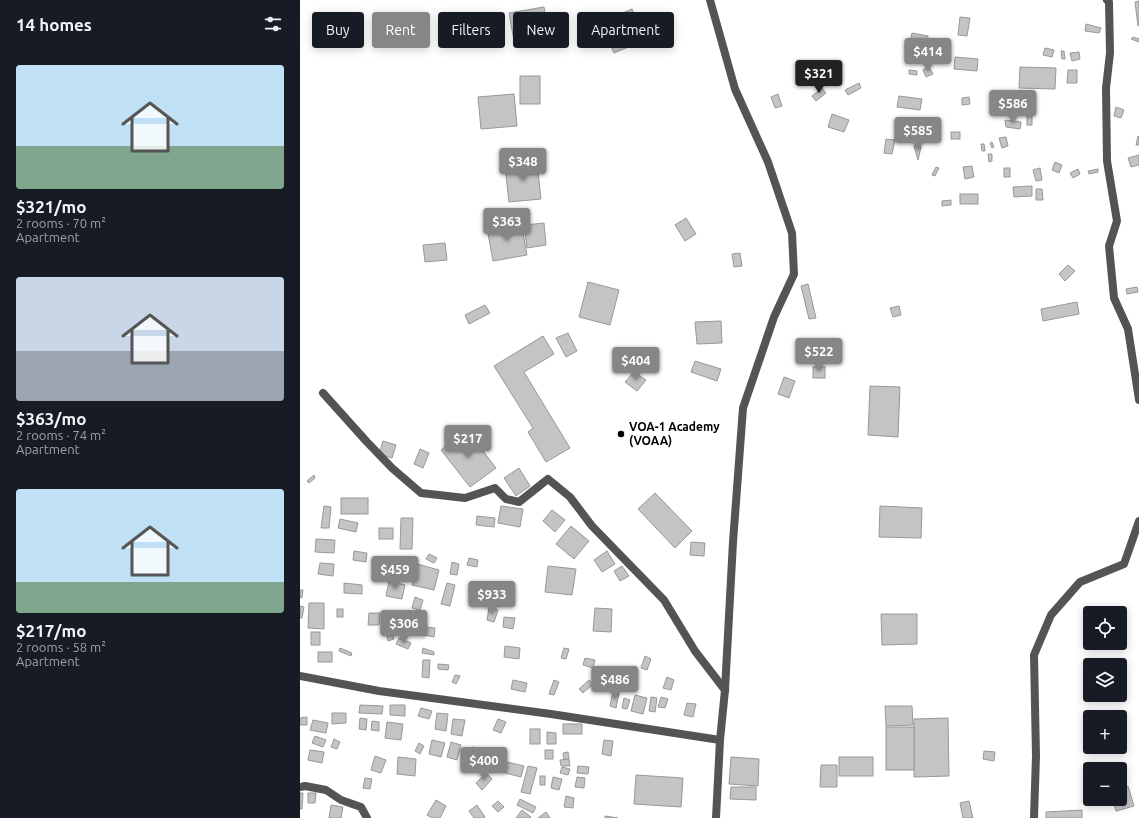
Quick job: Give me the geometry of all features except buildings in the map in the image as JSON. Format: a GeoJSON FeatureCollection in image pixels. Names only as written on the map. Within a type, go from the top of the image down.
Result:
{"type":"FeatureCollection","features":[{"type":"Feature","properties":{"kind":"street"},"geometry":{"type":"LineString","coordinates":[[710,0],[735,89],[768,162],[792,233],[794,274],[774,317],[743,408],[733,542],[726,690],[720,740],[716,818]]}},
{"type":"Feature","properties":{"kind":"street"},"geometry":{"type":"LineString","coordinates":[[1107,0],[1109,2],[1110,53],[1106,88],[1107,161],[1117,221],[1109,246],[1114,298],[1128,330],[1139,400]]}},
{"type":"Feature","properties":{"kind":"street"},"geometry":{"type":"LineString","coordinates":[[323,393],[392,468],[421,493],[465,498],[495,488],[506,499],[519,502],[548,479],[570,497],[592,526],[664,600],[696,651],[726,690]]}},
{"type":"Feature","properties":{"kind":"street"},"geometry":{"type":"LineString","coordinates":[[1034,818],[1036,756],[1034,655],[1051,615],[1080,582],[1124,564],[1139,521]]}},
{"type":"Feature","properties":{"kind":"street"},"geometry":{"type":"LineString","coordinates":[[300,676],[380,691],[551,714],[720,740]]}},
{"type":"Feature","properties":{"kind":"street"},"geometry":{"type":"LineString","coordinates":[[300,787],[305,786],[326,790],[341,800],[361,807],[367,818]]}},
{"type":"Feature","properties":{"kind":"place","name":"VOA-1 Academy (VOAA)"},"geometry":{"type":"Point","coordinates":[621,434]}}]}
